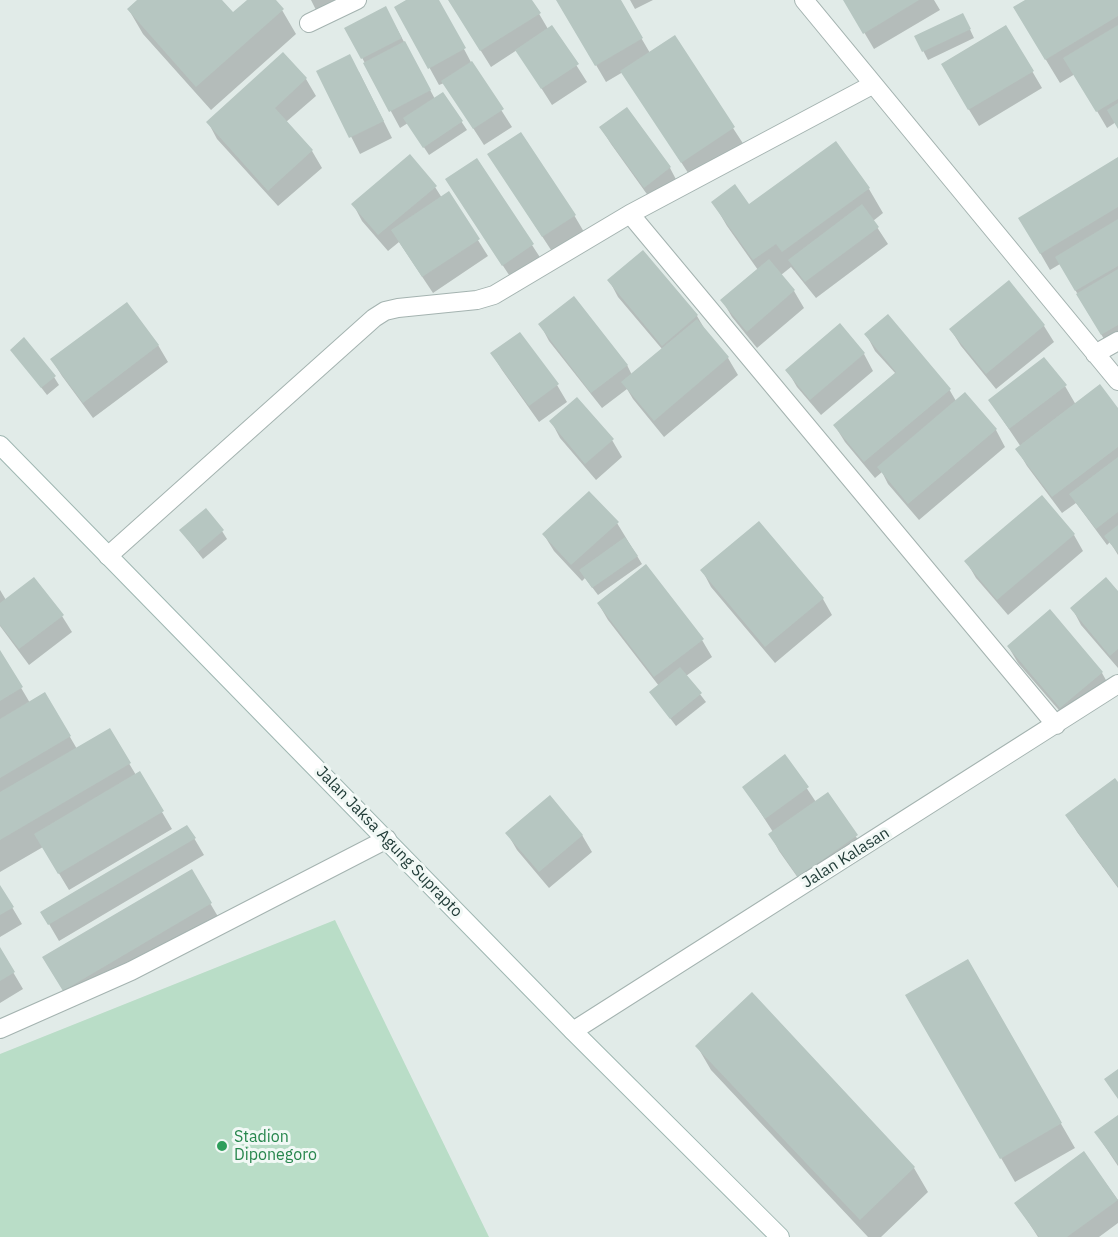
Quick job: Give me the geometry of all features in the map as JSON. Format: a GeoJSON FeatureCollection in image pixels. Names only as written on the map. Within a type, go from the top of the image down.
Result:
{"type":"FeatureCollection","features":[{"type":"Feature","properties":{"kind":"street"},"geometry":{"type":"LineString","coordinates":[[309,23],[357,0]]}},
{"type":"Feature","properties":{"kind":"street"},"geometry":{"type":"LineString","coordinates":[[804,0],[1118,381]]}},
{"type":"Feature","properties":{"kind":"street"},"geometry":{"type":"LineString","coordinates":[[108,556],[374,318],[385,311],[477,300],[494,295],[630,214],[872,85]]}},
{"type":"Feature","properties":{"kind":"street"},"geometry":{"type":"LineString","coordinates":[[630,214],[1056,725]]}},
{"type":"Feature","properties":{"kind":"street"},"geometry":{"type":"LineString","coordinates":[[1095,354],[1118,340]]}},
{"type":"Feature","properties":{"kind":"street","name":"Jalan Jaksa Agung Suprapto"},"geometry":{"type":"LineString","coordinates":[[0,445],[573,1031],[780,1237]]}},
{"type":"Feature","properties":{"kind":"street","name":"Jalan Kalasan"},"geometry":{"type":"LineString","coordinates":[[573,1031],[1118,684]]}},
{"type":"Feature","properties":{"kind":"street"},"geometry":{"type":"LineString","coordinates":[[0,1029],[131,971],[387,839]]}},
{"type":"Feature","properties":{"kind":"green space","name":"Stadion Diponegoro"},"geometry":{"type":"Polygon","coordinates":[[[335,920],[489,1237],[0,1237],[0,1054],[335,920]]]}},
{"type":"Feature","properties":{"kind":"building"},"geometry":{"type":"Polygon","coordinates":[[[137,0],[222,0],[233,12],[247,0],[276,0],[284,9],[196,87],[127,9],[137,0]]]}},
{"type":"Feature","properties":{"kind":"building"},"geometry":{"type":"Polygon","coordinates":[[[406,0],[439,0],[466,48],[428,69],[394,7],[406,0]]]}},
{"type":"Feature","properties":{"kind":"building"},"geometry":{"type":"Polygon","coordinates":[[[448,0],[532,0],[541,13],[480,51],[448,0]]]}},
{"type":"Feature","properties":{"kind":"building"},"geometry":{"type":"Polygon","coordinates":[[[556,0],[621,0],[643,38],[595,66],[556,0]]]}},
{"type":"Feature","properties":{"kind":"building"},"geometry":{"type":"Polygon","coordinates":[[[843,0],[919,0],[863,34],[843,0]]]}},
{"type":"Feature","properties":{"kind":"building"},"geometry":{"type":"Polygon","coordinates":[[[1025,0],[1118,0],[1118,16],[1045,60],[1013,7],[1025,0]]]}},
{"type":"Feature","properties":{"kind":"building"},"geometry":{"type":"Polygon","coordinates":[[[386,6],[402,38],[361,59],[344,28],[386,6]]]}},
{"type":"Feature","properties":{"kind":"building"},"geometry":{"type":"Polygon","coordinates":[[[963,13],[971,29],[922,52],[914,36],[963,13]]]}},
{"type":"Feature","properties":{"kind":"building"},"geometry":{"type":"Polygon","coordinates":[[[552,25],[579,64],[541,89],[515,50],[552,25]]]}},
{"type":"Feature","properties":{"kind":"building"},"geometry":{"type":"Polygon","coordinates":[[[1006,25],[1034,71],[968,110],[941,64],[1006,25]]]}},
{"type":"Feature","properties":{"kind":"building"},"geometry":{"type":"Polygon","coordinates":[[[1118,25],[1118,99],[1096,112],[1063,58],[1118,25]]]}},
{"type":"Feature","properties":{"kind":"building"},"geometry":{"type":"Polygon","coordinates":[[[675,35],[735,127],[681,163],[620,71],[675,35]]]}},
{"type":"Feature","properties":{"kind":"building"},"geometry":{"type":"Polygon","coordinates":[[[405,41],[431,90],[389,112],[363,63],[405,41]]]}},
{"type":"Feature","properties":{"kind":"building"},"geometry":{"type":"Polygon","coordinates":[[[283,52],[307,78],[275,108],[313,150],[268,191],[206,122],[283,52]]]}},
{"type":"Feature","properties":{"kind":"building"},"geometry":{"type":"Polygon","coordinates":[[[350,54],[384,121],[349,138],[316,71],[350,54]]]}},
{"type":"Feature","properties":{"kind":"building"},"geometry":{"type":"Polygon","coordinates":[[[472,61],[504,109],[473,129],[441,81],[472,61]]]}},
{"type":"Feature","properties":{"kind":"building"},"geometry":{"type":"Polygon","coordinates":[[[443,92],[463,121],[423,148],[403,118],[443,92]]]}},
{"type":"Feature","properties":{"kind":"building"},"geometry":{"type":"Polygon","coordinates":[[[1118,103],[1118,129],[1107,110],[1118,103]]]}},
{"type":"Feature","properties":{"kind":"building"},"geometry":{"type":"Polygon","coordinates":[[[627,107],[671,167],[644,188],[599,127],[627,107]]]}},
{"type":"Feature","properties":{"kind":"building"},"geometry":{"type":"Polygon","coordinates":[[[521,132],[576,215],[542,237],[487,154],[521,132]]]}},
{"type":"Feature","properties":{"kind":"building"},"geometry":{"type":"Polygon","coordinates":[[[836,141],[870,188],[782,252],[776,244],[753,260],[711,202],[735,184],[749,204],[836,141]]]}},
{"type":"Feature","properties":{"kind":"building"},"geometry":{"type":"Polygon","coordinates":[[[410,154],[437,186],[378,235],[351,204],[410,154]]]}},
{"type":"Feature","properties":{"kind":"building"},"geometry":{"type":"Polygon","coordinates":[[[1118,157],[1118,207],[1040,254],[1018,218],[1118,157]]]}},
{"type":"Feature","properties":{"kind":"building"},"geometry":{"type":"Polygon","coordinates":[[[477,158],[534,244],[502,266],[445,179],[477,158]]]}},
{"type":"Feature","properties":{"kind":"building"},"geometry":{"type":"Polygon","coordinates":[[[449,191],[480,239],[422,277],[391,230],[449,191]]]}},
{"type":"Feature","properties":{"kind":"building"},"geometry":{"type":"Polygon","coordinates":[[[862,204],[879,227],[805,282],[788,260],[862,204]]]}},
{"type":"Feature","properties":{"kind":"building"},"geometry":{"type":"Polygon","coordinates":[[[1118,219],[1118,266],[1075,291],[1055,257],[1118,219]]]}},
{"type":"Feature","properties":{"kind":"building"},"geometry":{"type":"Polygon","coordinates":[[[643,250],[698,315],[662,346],[607,280],[643,250]]]}},
{"type":"Feature","properties":{"kind":"building"},"geometry":{"type":"Polygon","coordinates":[[[769,259],[795,290],[747,332],[720,300],[769,259]]]}},
{"type":"Feature","properties":{"kind":"building"},"geometry":{"type":"Polygon","coordinates":[[[1118,269],[1118,325],[1101,335],[1076,294],[1118,269]]]}},
{"type":"Feature","properties":{"kind":"building"},"geometry":{"type":"Polygon","coordinates":[[[1009,280],[1045,325],[986,374],[949,329],[1009,280]]]}},
{"type":"Feature","properties":{"kind":"building"},"geometry":{"type":"Polygon","coordinates":[[[574,296],[628,365],[591,393],[538,324],[574,296]]]}},
{"type":"Feature","properties":{"kind":"building"},"geometry":{"type":"Polygon","coordinates":[[[127,302],[159,345],[83,403],[50,359],[127,302]]]}},
{"type":"Feature","properties":{"kind":"building"},"geometry":{"type":"Polygon","coordinates":[[[888,314],[951,389],[864,462],[833,425],[896,372],[864,334],[888,314]]]}},
{"type":"Feature","properties":{"kind":"building"},"geometry":{"type":"Polygon","coordinates":[[[697,319],[729,357],[654,421],[621,382],[697,319]]]}},
{"type":"Feature","properties":{"kind":"building"},"geometry":{"type":"Polygon","coordinates":[[[840,323],[865,353],[810,400],[785,370],[840,323]]]}},
{"type":"Feature","properties":{"kind":"building"},"geometry":{"type":"Polygon","coordinates":[[[520,332],[559,384],[529,406],[490,353],[520,332]]]}},
{"type":"Feature","properties":{"kind":"building"},"geometry":{"type":"Polygon","coordinates":[[[24,337],[56,376],[41,388],[10,350],[24,337]]]}},
{"type":"Feature","properties":{"kind":"building"},"geometry":{"type":"Polygon","coordinates":[[[1044,357],[1067,385],[1009,429],[988,400],[1044,357]]]}},
{"type":"Feature","properties":{"kind":"building"},"geometry":{"type":"Polygon","coordinates":[[[1100,384],[1118,408],[1118,447],[1052,497],[1015,449],[1100,384]]]}},
{"type":"Feature","properties":{"kind":"building"},"geometry":{"type":"Polygon","coordinates":[[[965,392],[997,429],[908,504],[877,467],[965,392]]]}},
{"type":"Feature","properties":{"kind":"building"},"geometry":{"type":"Polygon","coordinates":[[[577,397],[614,439],[585,464],[549,421],[577,397]]]}},
{"type":"Feature","properties":{"kind":"building"},"geometry":{"type":"Polygon","coordinates":[[[1118,457],[1118,512],[1096,529],[1069,494],[1118,457]]]}},
{"type":"Feature","properties":{"kind":"building"},"geometry":{"type":"Polygon","coordinates":[[[589,491],[619,522],[571,565],[542,534],[589,491]]]}},
{"type":"Feature","properties":{"kind":"building"},"geometry":{"type":"Polygon","coordinates":[[[1042,495],[1075,534],[997,600],[964,561],[1042,495]]]}},
{"type":"Feature","properties":{"kind":"building"},"geometry":{"type":"Polygon","coordinates":[[[206,508],[224,530],[198,552],[179,530],[206,508]]]}},
{"type":"Feature","properties":{"kind":"building"},"geometry":{"type":"Polygon","coordinates":[[[759,521],[824,598],[765,647],[700,570],[759,521]]]}},
{"type":"Feature","properties":{"kind":"building"},"geometry":{"type":"Polygon","coordinates":[[[1118,525],[1118,553],[1104,536],[1118,525]]]}},
{"type":"Feature","properties":{"kind":"building"},"geometry":{"type":"Polygon","coordinates":[[[625,537],[638,556],[592,588],[579,570],[625,537]]]}},
{"type":"Feature","properties":{"kind":"building"},"geometry":{"type":"Polygon","coordinates":[[[646,564],[704,639],[654,677],[597,603],[646,564]]]}},
{"type":"Feature","properties":{"kind":"building"},"geometry":{"type":"Polygon","coordinates":[[[34,577],[64,615],[19,649],[0,625],[0,603],[34,577]]]}},
{"type":"Feature","properties":{"kind":"building"},"geometry":{"type":"Polygon","coordinates":[[[1106,577],[1118,591],[1118,649],[1110,656],[1070,608],[1106,577]]]}},
{"type":"Feature","properties":{"kind":"building"},"geometry":{"type":"Polygon","coordinates":[[[1050,609],[1103,672],[1060,708],[1007,646],[1050,609]]]}},
{"type":"Feature","properties":{"kind":"building"},"geometry":{"type":"Polygon","coordinates":[[[0,650],[23,687],[0,701],[0,650]]]}},
{"type":"Feature","properties":{"kind":"building"},"geometry":{"type":"Polygon","coordinates":[[[680,667],[702,693],[670,719],[649,692],[680,667]]]}},
{"type":"Feature","properties":{"kind":"building"},"geometry":{"type":"Polygon","coordinates":[[[45,692],[71,736],[0,778],[0,719],[45,692]]]}},
{"type":"Feature","properties":{"kind":"building"},"geometry":{"type":"Polygon","coordinates":[[[110,728],[131,763],[0,840],[0,792],[110,728]]]}},
{"type":"Feature","properties":{"kind":"building"},"geometry":{"type":"Polygon","coordinates":[[[785,754],[809,787],[765,819],[742,787],[785,754]]]}},
{"type":"Feature","properties":{"kind":"building"},"geometry":{"type":"Polygon","coordinates":[[[140,771],[164,811],[58,874],[34,834],[140,771]]]}},
{"type":"Feature","properties":{"kind":"building"},"geometry":{"type":"Polygon","coordinates":[[[1115,778],[1118,782],[1118,887],[1065,815],[1115,778]]]}},
{"type":"Feature","properties":{"kind":"building"},"geometry":{"type":"Polygon","coordinates":[[[828,792],[858,835],[798,877],[768,834],[828,792]]]}},
{"type":"Feature","properties":{"kind":"building"},"geometry":{"type":"Polygon","coordinates":[[[550,795],[583,835],[539,872],[505,833],[550,795]]]}},
{"type":"Feature","properties":{"kind":"building"},"geometry":{"type":"Polygon","coordinates":[[[187,825],[196,838],[48,925],[40,912],[187,825]]]}},
{"type":"Feature","properties":{"kind":"building"},"geometry":{"type":"Polygon","coordinates":[[[192,869],[212,903],[63,991],[42,957],[192,869]]]}},
{"type":"Feature","properties":{"kind":"building"},"geometry":{"type":"Polygon","coordinates":[[[0,885],[14,907],[0,915],[0,885]]]}},
{"type":"Feature","properties":{"kind":"building"},"geometry":{"type":"Polygon","coordinates":[[[0,947],[15,972],[0,981],[0,947]]]}},
{"type":"Feature","properties":{"kind":"building"},"geometry":{"type":"Polygon","coordinates":[[[968,959],[1062,1123],[1000,1159],[905,995],[968,959]]]}},
{"type":"Feature","properties":{"kind":"building"},"geometry":{"type":"Polygon","coordinates":[[[752,992],[915,1167],[860,1220],[695,1046],[752,992]]]}},
{"type":"Feature","properties":{"kind":"building"},"geometry":{"type":"Polygon","coordinates":[[[1118,1069],[1118,1099],[1104,1079],[1118,1069]]]}},
{"type":"Feature","properties":{"kind":"building"},"geometry":{"type":"Polygon","coordinates":[[[1118,1115],[1118,1164],[1094,1132],[1118,1115]]]}},
{"type":"Feature","properties":{"kind":"building"},"geometry":{"type":"Polygon","coordinates":[[[1084,1151],[1118,1200],[1067,1237],[1039,1237],[1014,1203],[1084,1151]]]}},
{"type":"Feature","properties":{"kind":"place","name":"Stadion Diponegoro"},"geometry":{"type":"Point","coordinates":[222,1146]}}]}
